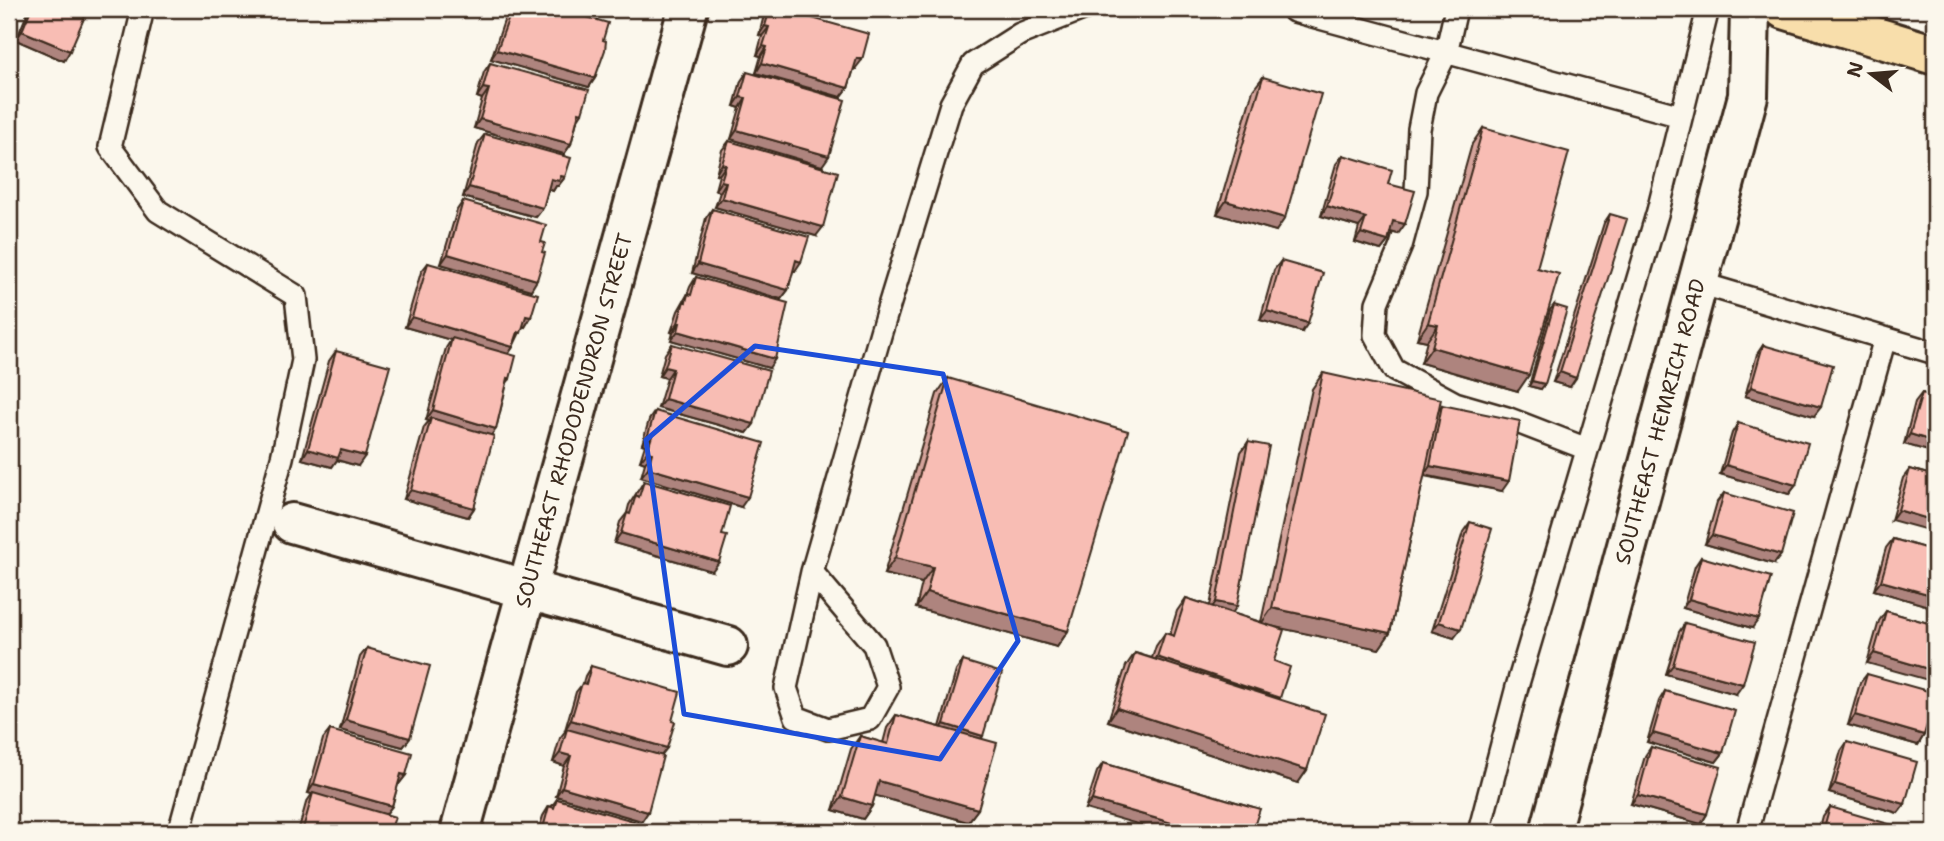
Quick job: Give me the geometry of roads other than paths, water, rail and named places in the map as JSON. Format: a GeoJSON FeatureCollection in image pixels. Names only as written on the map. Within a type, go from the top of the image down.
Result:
{"type":"FeatureCollection","features":[{"type":"Feature","properties":{"kind":"main road"},"geometry":{"type":"LineString","coordinates":[[1784,9],[1935,55]]}},
{"type":"Feature","properties":{"kind":"street","name":"SOUTHEAST RHODODENDRON STREET"},"geometry":{"type":"LineString","coordinates":[[460,832],[688,9]]}},
{"type":"Feature","properties":{"kind":"street","name":"SOUTHEAST HEMRICH ROAD"},"geometry":{"type":"LineString","coordinates":[[1550,832],[1748,96],[1750,9]]}},
{"type":"Feature","properties":{"kind":"street"},"geometry":{"type":"LineString","coordinates":[[292,523],[728,646]]}},
{"type":"Feature","properties":{"kind":"lane"},"geometry":{"type":"LineString","coordinates":[[143,9],[110,148],[158,211],[296,296],[303,360],[282,458],[179,832]]}},
{"type":"Feature","properties":{"kind":"lane"},"geometry":{"type":"LineString","coordinates":[[812,572],[874,645],[888,687],[870,719],[828,729],[796,717],[786,688],[812,572],[881,332],[951,104],[973,64],[1020,34],[1083,9]]}},
{"type":"Feature","properties":{"kind":"lane"},"geometry":{"type":"LineString","coordinates":[[1456,9],[1446,52],[1426,93],[1419,129],[1416,191],[1401,246],[1377,303],[1375,335],[1394,370],[1455,403],[1507,418],[1587,449]]}},
{"type":"Feature","properties":{"kind":"lane"},"geometry":{"type":"LineString","coordinates":[[1479,832],[1517,687],[1658,211],[1708,9]]}},
{"type":"Feature","properties":{"kind":"lane"},"geometry":{"type":"LineString","coordinates":[[1294,11],[1681,116]]}},
{"type":"Feature","properties":{"kind":"lane"},"geometry":{"type":"LineString","coordinates":[[1696,282],[1935,352]]}},
{"type":"Feature","properties":{"kind":"lane"},"geometry":{"type":"LineString","coordinates":[[1747,832],[1885,338]]}}]}
